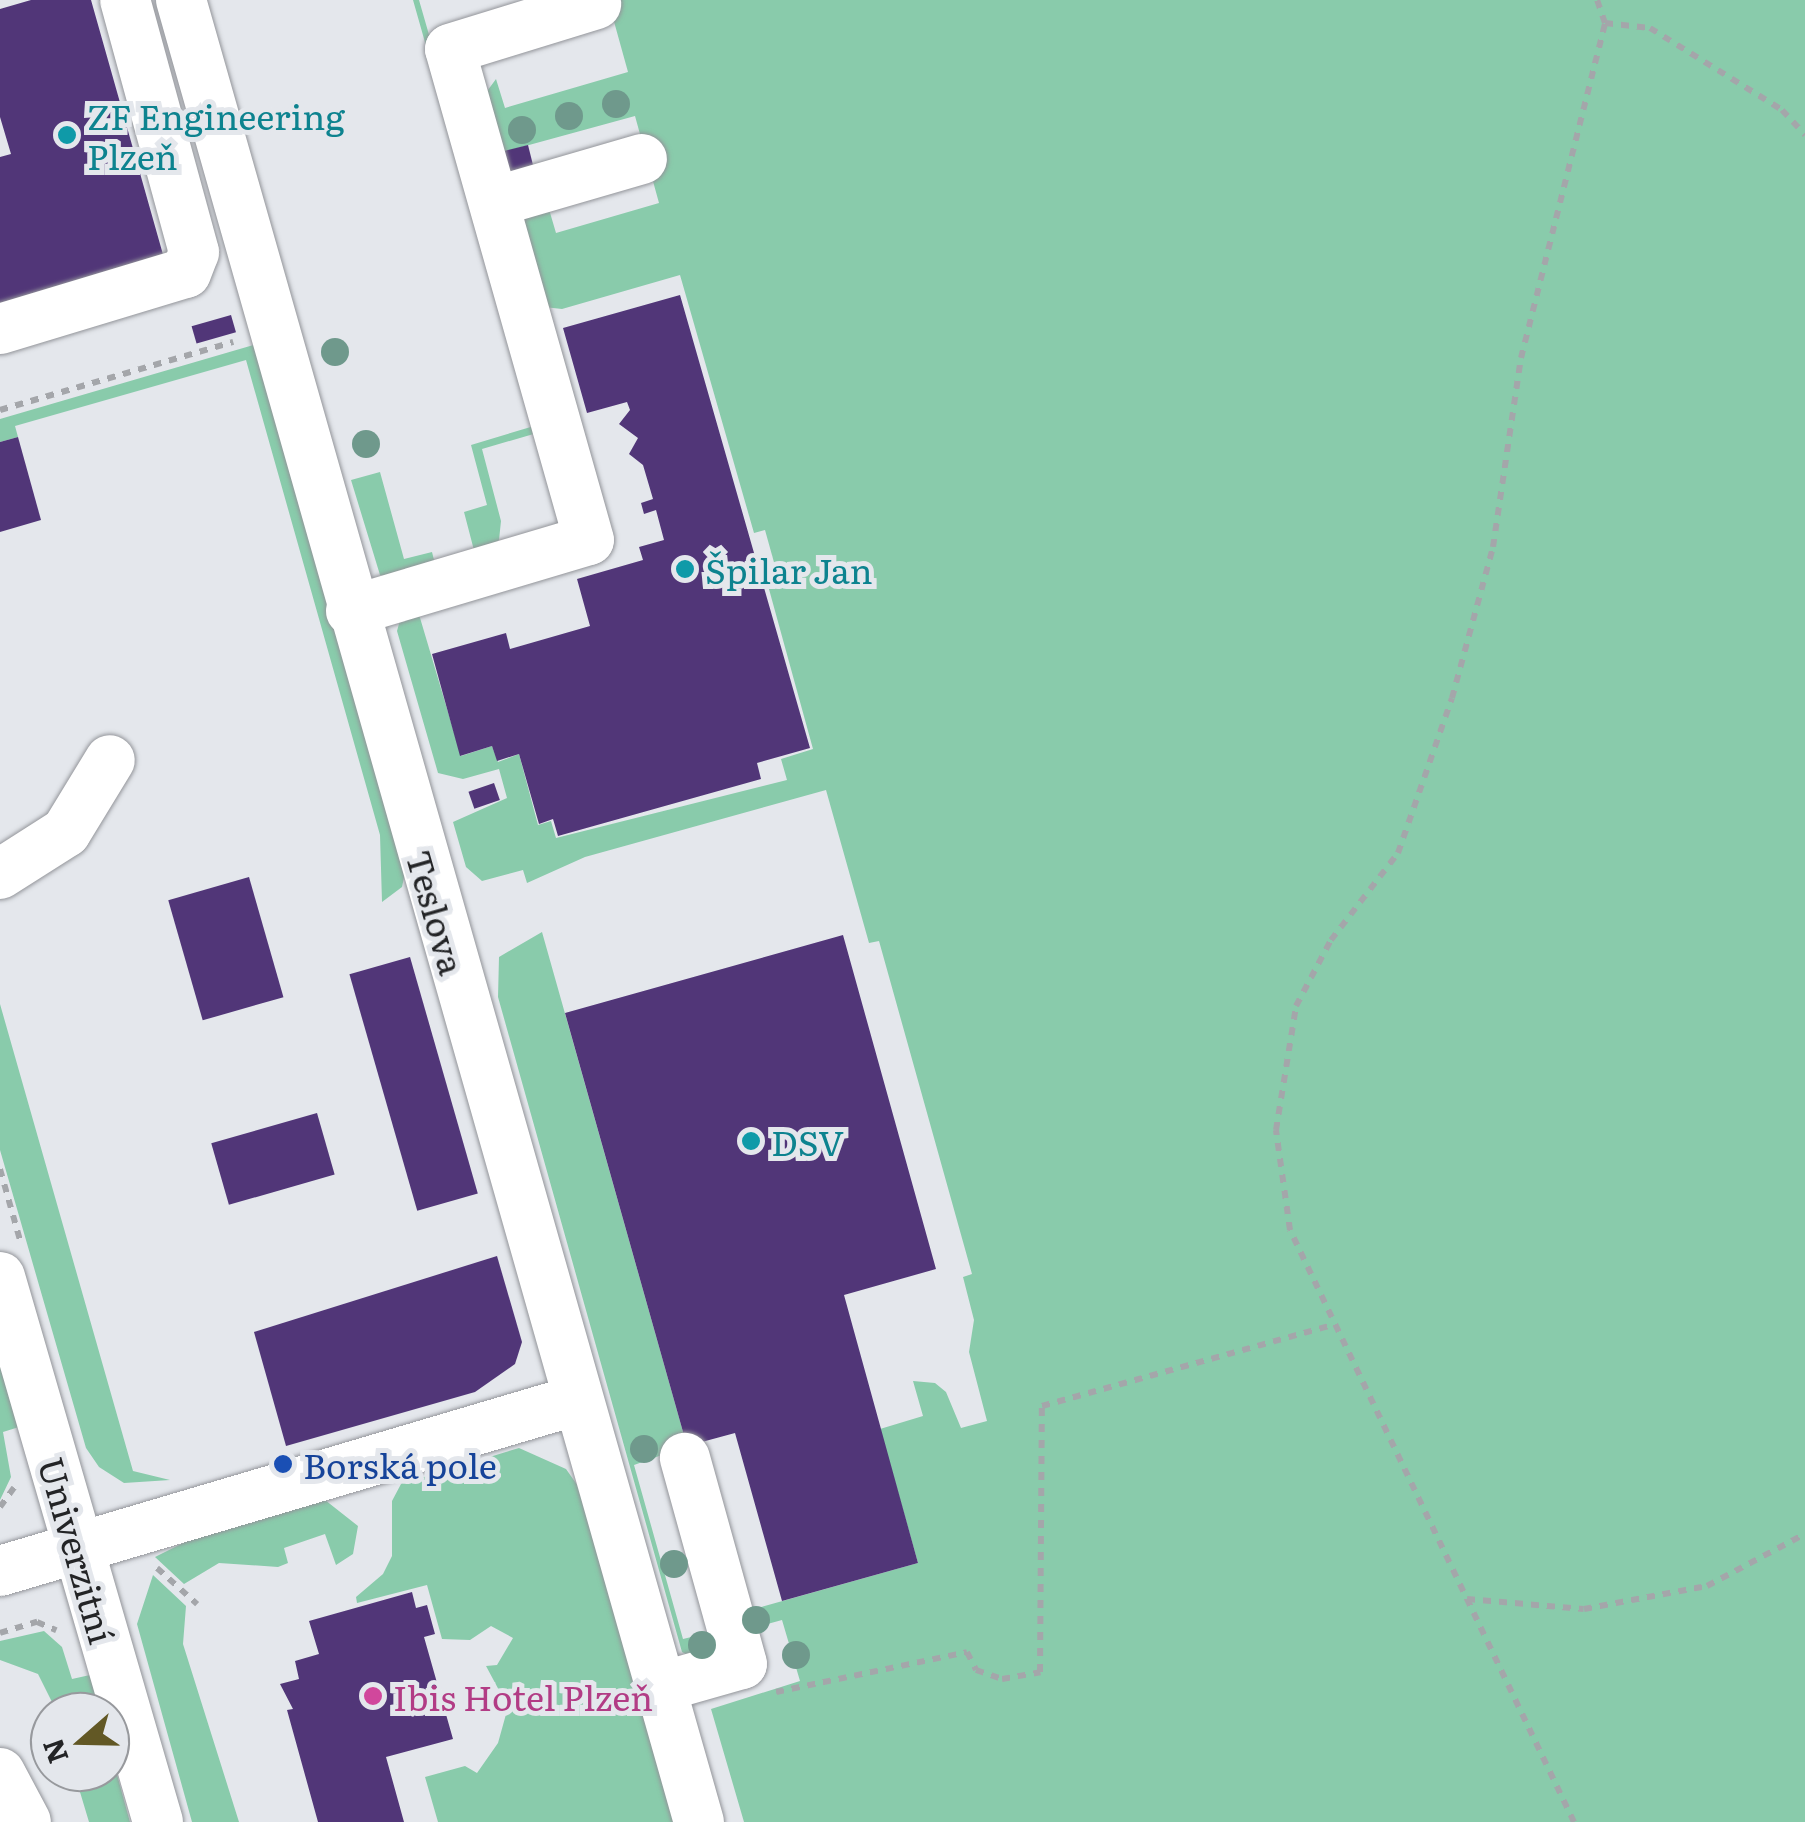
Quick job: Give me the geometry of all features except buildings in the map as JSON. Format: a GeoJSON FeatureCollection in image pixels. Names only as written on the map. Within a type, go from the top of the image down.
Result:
{"type":"FeatureCollection","features":[{"type":"Feature","properties":{"kind":"street"},"geometry":{"type":"LineString","coordinates":[[0,328],[186,273],[194,252],[124,0]]}},
{"type":"Feature","properties":{"kind":"street","name":"Teslova"},"geometry":{"type":"LineString","coordinates":[[181,0],[332,548],[698,1822]]}},
{"type":"Feature","properties":{"kind":"street"},"geometry":{"type":"LineString","coordinates":[[351,611],[589,540],[450,49],[596,4]]}},
{"type":"Feature","properties":{"kind":"street"},"geometry":{"type":"LineString","coordinates":[[494,202],[642,159]]}},
{"type":"Feature","properties":{"kind":"street"},"geometry":{"type":"LineString","coordinates":[[0,874],[66,832],[110,760]]}},
{"type":"Feature","properties":{"kind":"street","name":"Univerzitní"},"geometry":{"type":"LineString","coordinates":[[0,1277],[158,1822]]}},
{"type":"Feature","properties":{"kind":"street"},"geometry":{"type":"LineString","coordinates":[[0,1571],[577,1400]]}},
{"type":"Feature","properties":{"kind":"street"},"geometry":{"type":"LineString","coordinates":[[661,1687],[742,1664],[686,1458]]}},
{"type":"Feature","properties":{"kind":"street"},"geometry":{"type":"LineString","coordinates":[[0,1774],[26,1822]]}},
{"type":"Feature","properties":{"kind":"path"},"geometry":{"type":"LineString","coordinates":[[1574,1822],[1444,1559],[1428,1508],[1333,1325],[1290,1230],[1276,1130],[1296,1006],[1331,940],[1398,853],[1452,698],[1492,547],[1521,358],[1604,23],[1597,0]]}},
{"type":"Feature","properties":{"kind":"path"},"geometry":{"type":"LineString","coordinates":[[1604,23],[1650,28],[1782,110],[1805,136]]}},
{"type":"Feature","properties":{"kind":"path"},"geometry":{"type":"LineString","coordinates":[[0,410],[273,331]]}},
{"type":"Feature","properties":{"kind":"path"},"geometry":{"type":"LineString","coordinates":[[762,1695],[967,1652],[976,1670],[1002,1678],[1040,1672],[1042,1406],[1333,1325]]}},
{"type":"Feature","properties":{"kind":"path"},"geometry":{"type":"LineString","coordinates":[[1466,1599],[1584,1610],[1707,1586],[1805,1534]]}},
{"type":"Feature","properties":{"kind":"path"},"geometry":{"type":"LineString","coordinates":[[0,1632],[14,1628]]}},
{"type":"Feature","properties":{"kind":"green space"},"geometry":{"type":"Polygon","coordinates":[[[413,0],[419,0],[540,420],[537,433],[482,449],[501,521],[499,540],[476,558],[464,512],[487,505],[471,445],[534,426],[413,0]]]}},
{"type":"Feature","properties":{"kind":"green space"},"geometry":{"type":"Polygon","coordinates":[[[608,0],[1805,0],[1805,1822],[744,1822],[711,1709],[800,1681],[782,1620],[753,1628],[747,1611],[918,1563],[880,1429],[923,1416],[913,1381],[935,1383],[946,1392],[961,1428],[987,1421],[969,1352],[974,1320],[963,1277],[972,1274],[879,941],[869,943],[826,790],[585,857],[527,883],[523,870],[482,881],[466,867],[453,822],[507,798],[499,769],[463,779],[438,773],[397,631],[400,620],[418,611],[461,756],[492,746],[498,762],[519,754],[538,825],[551,821],[556,838],[787,780],[781,759],[813,749],[764,571],[775,566],[765,530],[754,533],[680,275],[562,309],[544,307],[515,208],[546,199],[556,233],[659,203],[635,116],[500,153],[485,94],[496,79],[505,108],[628,72],[608,0]]]}},
{"type":"Feature","properties":{"kind":"green space"},"geometry":{"type":"Polygon","coordinates":[[[260,343],[407,863],[402,887],[382,902],[380,835],[246,360],[15,426],[18,437],[0,442],[0,419],[260,343]]]}},
{"type":"Feature","properties":{"kind":"green space"},"geometry":{"type":"Polygon","coordinates":[[[380,472],[404,559],[432,552],[436,568],[395,579],[380,575],[351,480],[380,472]]]}},
{"type":"Feature","properties":{"kind":"green space"},"geometry":{"type":"Polygon","coordinates":[[[542,932],[687,1446],[634,1465],[683,1639],[716,1631],[720,1646],[696,1659],[682,1652],[498,997],[499,957],[542,932]]]}},
{"type":"Feature","properties":{"kind":"green space"},"geometry":{"type":"Polygon","coordinates":[[[0,1004],[133,1471],[170,1480],[124,1483],[99,1467],[86,1448],[0,1150],[0,1004]]]}},
{"type":"Feature","properties":{"kind":"green space"},"geometry":{"type":"Polygon","coordinates":[[[0,1363],[19,1427],[3,1432],[11,1477],[0,1500],[0,1363]]]}},
{"type":"Feature","properties":{"kind":"green space"},"geometry":{"type":"Polygon","coordinates":[[[519,1448],[566,1469],[585,1496],[677,1822],[438,1822],[425,1777],[465,1766],[477,1773],[498,1743],[508,1707],[486,1666],[497,1665],[513,1638],[491,1626],[470,1640],[442,1639],[427,1585],[357,1603],[356,1597],[383,1574],[392,1556],[392,1501],[401,1484],[519,1448]]]}},
{"type":"Feature","properties":{"kind":"green space"},"geometry":{"type":"Polygon","coordinates":[[[325,1500],[358,1526],[353,1554],[336,1565],[325,1534],[284,1548],[288,1563],[278,1567],[219,1563],[184,1584],[155,1557],[193,1538],[325,1500]]]}},
{"type":"Feature","properties":{"kind":"green space"},"geometry":{"type":"Polygon","coordinates":[[[153,1575],[186,1606],[183,1644],[239,1822],[192,1822],[137,1624],[153,1575]]]}},
{"type":"Feature","properties":{"kind":"green space"},"geometry":{"type":"Polygon","coordinates":[[[44,1631],[62,1647],[72,1679],[90,1675],[95,1692],[47,1692],[38,1674],[0,1660],[0,1641],[44,1631]]]}},
{"type":"Feature","properties":{"kind":"green space"},"geometry":{"type":"Polygon","coordinates":[[[80,1792],[122,1792],[130,1822],[89,1822],[80,1792]]]}},
{"type":"Feature","properties":{"kind":"place","name":"ZF Engineering Plzeň"},"geometry":{"type":"Point","coordinates":[67,135]}},
{"type":"Feature","properties":{"kind":"place","name":"Špilar Jan"},"geometry":{"type":"Point","coordinates":[685,569]}},
{"type":"Feature","properties":{"kind":"place","name":"DSV"},"geometry":{"type":"Point","coordinates":[751,1141]}},
{"type":"Feature","properties":{"kind":"place","name":"Borská pole"},"geometry":{"type":"Point","coordinates":[283,1464]}},
{"type":"Feature","properties":{"kind":"place","name":"Ibis Hotel Plzeň"},"geometry":{"type":"Point","coordinates":[373,1696]}}]}
